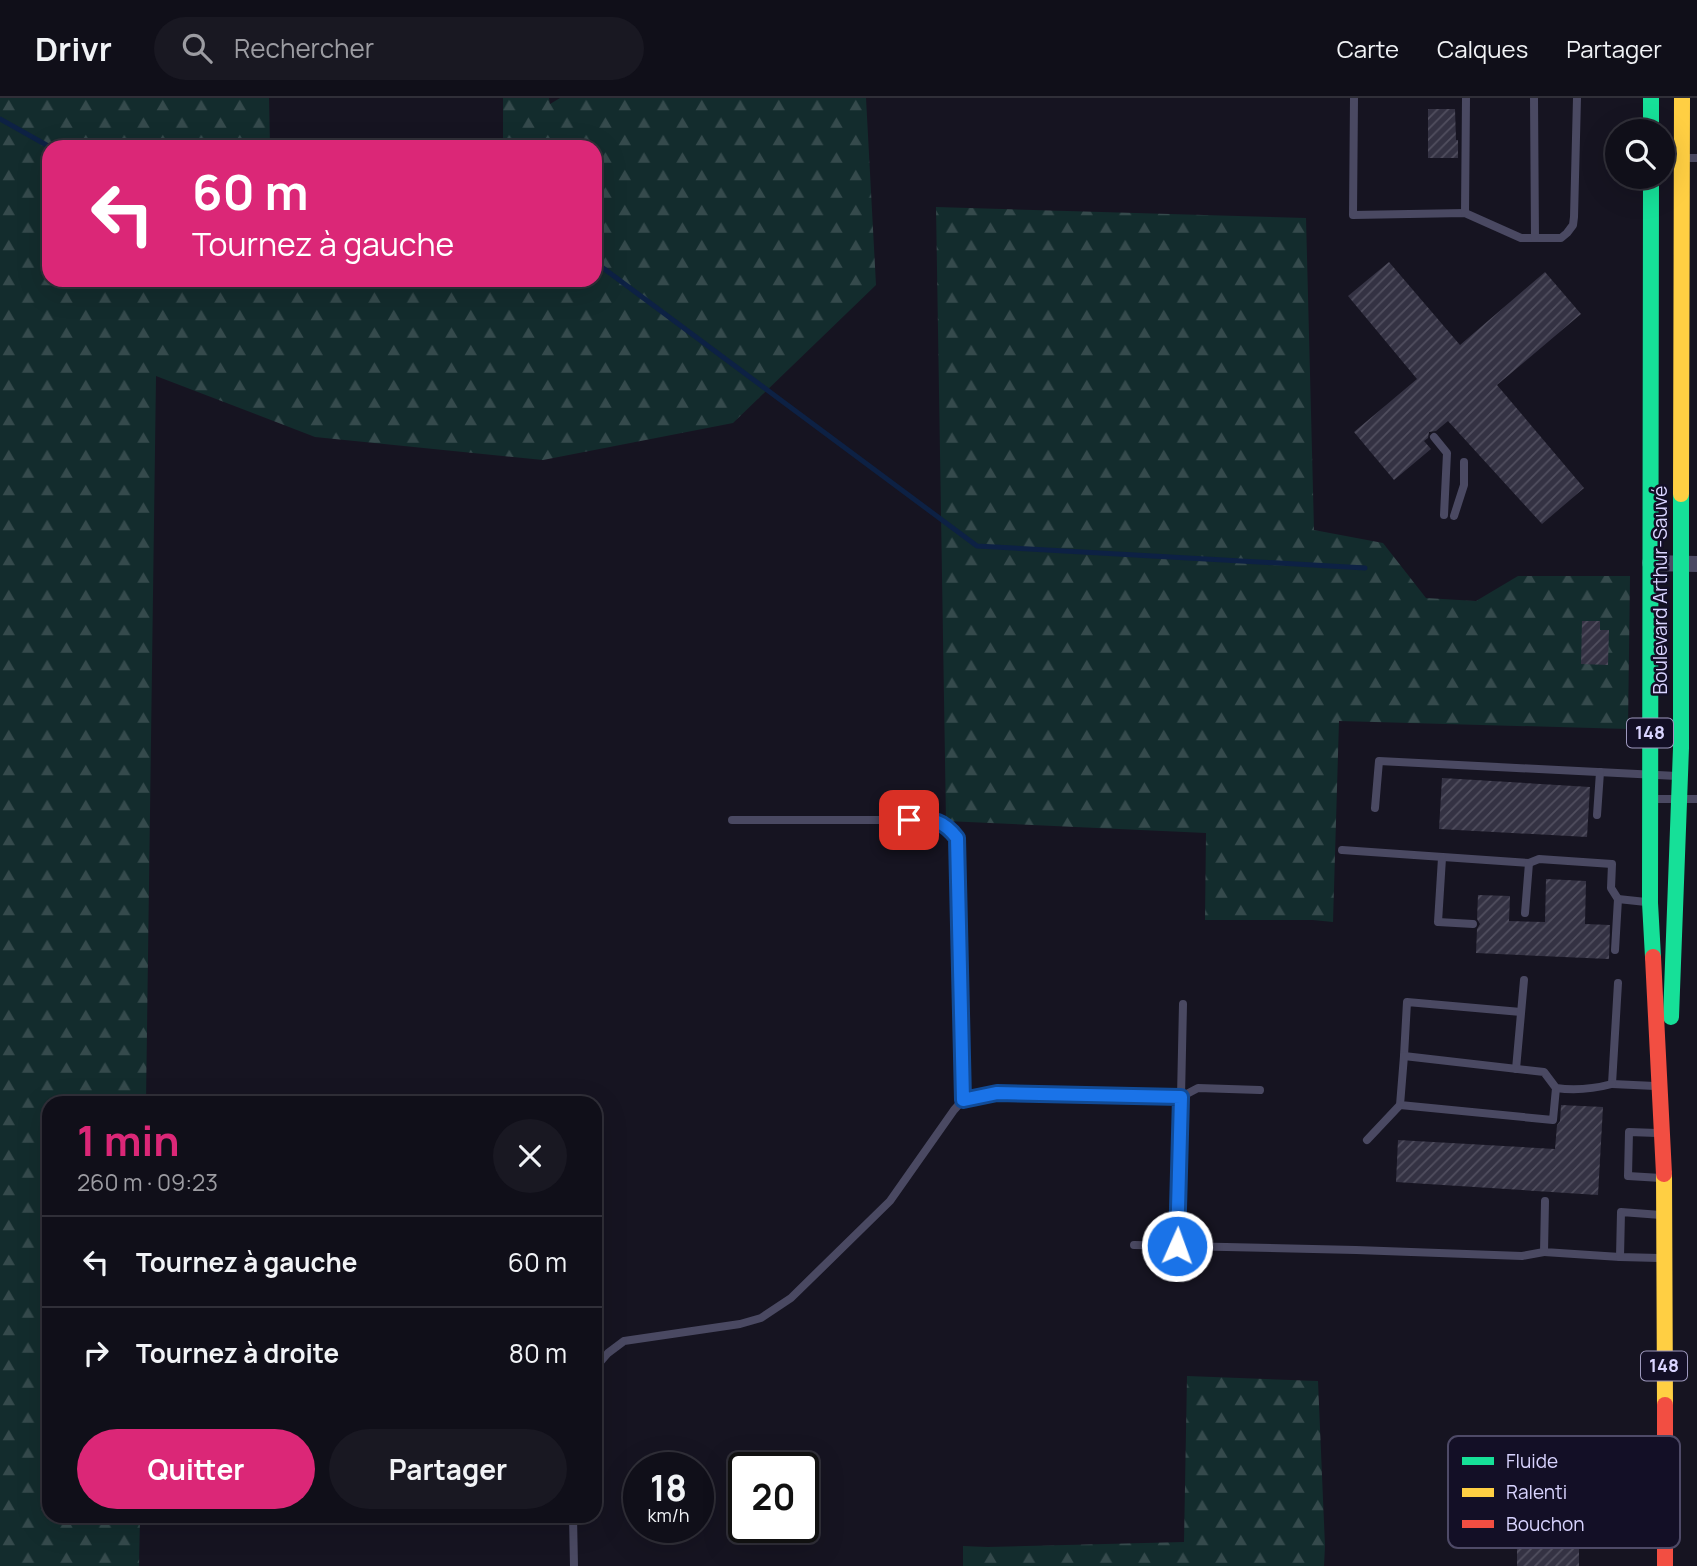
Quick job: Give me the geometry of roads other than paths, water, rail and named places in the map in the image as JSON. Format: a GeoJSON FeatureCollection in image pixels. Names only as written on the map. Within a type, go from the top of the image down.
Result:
{"type":"FeatureCollection","features":[{"type":"Feature","properties":{"kind":"main road"},"geometry":{"type":"LineString","coordinates":[[1651,98],[1651,119]]}},
{"type":"Feature","properties":{"kind":"main road","name":"Boulevard Arthur-Sauvé"},"geometry":{"type":"LineString","coordinates":[[1665,1436],[1664,1087],[1676,905],[1689,564],[1687,480],[1682,421],[1682,354],[1689,158],[1682,98]]}},
{"type":"Feature","properties":{"kind":"main road","name":"Boulevard Arthur-Sauvé"},"geometry":{"type":"LineString","coordinates":[[1651,189],[1656,421],[1650,563],[1650,903],[1664,1087]]}},
{"type":"Feature","properties":{"kind":"main road","name":"Boulevard Arthur-Sauvé"},"geometry":{"type":"LineString","coordinates":[[1665,1548],[1665,1566]]}},
{"type":"Feature","properties":{"kind":"street"},"geometry":{"type":"LineString","coordinates":[[1650,563],[1689,564]]}},
{"type":"Feature","properties":{"kind":"lane"},"geometry":{"type":"LineString","coordinates":[[1354,98],[1353,215],[1465,213],[1521,238],[1561,238],[1573,225],[1577,98]]}},
{"type":"Feature","properties":{"kind":"lane"},"geometry":{"type":"LineString","coordinates":[[1465,213],[1466,98]]}},
{"type":"Feature","properties":{"kind":"lane"},"geometry":{"type":"LineString","coordinates":[[1534,98],[1535,238]]}},
{"type":"Feature","properties":{"kind":"lane"},"geometry":{"type":"LineString","coordinates":[[1434,437],[1447,453],[1444,515]]}},
{"type":"Feature","properties":{"kind":"lane"},"geometry":{"type":"LineString","coordinates":[[1454,516],[1464,485],[1464,462]]}},
{"type":"Feature","properties":{"kind":"lane"},"geometry":{"type":"LineString","coordinates":[[1375,808],[1378,761],[1680,776]]}},
{"type":"Feature","properties":{"kind":"lane"},"geometry":{"type":"LineString","coordinates":[[1597,815],[1600,772]]}},
{"type":"Feature","properties":{"kind":"lane"},"geometry":{"type":"LineString","coordinates":[[1650,799],[1697,799]]}},
{"type":"Feature","properties":{"kind":"lane"},"geometry":{"type":"LineString","coordinates":[[732,820],[934,820],[949,828],[957,838],[963,1100]]}},
{"type":"Feature","properties":{"kind":"lane"},"geometry":{"type":"LineString","coordinates":[[1342,850],[1529,863],[1539,859],[1612,864],[1611,888],[1618,900],[1615,950]]}},
{"type":"Feature","properties":{"kind":"lane"},"geometry":{"type":"LineString","coordinates":[[1442,858],[1438,922],[1473,924]]}},
{"type":"Feature","properties":{"kind":"lane"},"geometry":{"type":"LineString","coordinates":[[1525,914],[1529,863]]}},
{"type":"Feature","properties":{"kind":"lane"},"geometry":{"type":"LineString","coordinates":[[1618,900],[1676,905]]}},
{"type":"Feature","properties":{"kind":"lane"},"geometry":{"type":"LineString","coordinates":[[1516,1069],[1524,981]]}},
{"type":"Feature","properties":{"kind":"lane"},"geometry":{"type":"LineString","coordinates":[[1612,1084],[1618,983]]}},
{"type":"Feature","properties":{"kind":"lane"},"geometry":{"type":"LineString","coordinates":[[1367,1140],[1400,1105],[1407,1002],[1521,1012]]}},
{"type":"Feature","properties":{"kind":"lane"},"geometry":{"type":"LineString","coordinates":[[1177,1246],[1183,1004]]}},
{"type":"Feature","properties":{"kind":"lane"},"geometry":{"type":"LineString","coordinates":[[1400,1105],[1553,1120],[1556,1088],[1544,1072],[1404,1056]]}},
{"type":"Feature","properties":{"kind":"lane"},"geometry":{"type":"LineString","coordinates":[[1556,1088],[1588,1090],[1612,1084],[1664,1087]]}},
{"type":"Feature","properties":{"kind":"lane"},"geometry":{"type":"LineString","coordinates":[[602,1360],[624,1341],[740,1324],[761,1318],[791,1298],[890,1201],[963,1100],[997,1093],[1181,1097],[1198,1088],[1260,1090]]}},
{"type":"Feature","properties":{"kind":"lane"},"geometry":{"type":"LineString","coordinates":[[1664,1133],[1629,1132],[1628,1176],[1664,1172]]}},
{"type":"Feature","properties":{"kind":"lane"},"geometry":{"type":"LineString","coordinates":[[1544,1252],[1545,1200]]}},
{"type":"Feature","properties":{"kind":"lane"},"geometry":{"type":"LineString","coordinates":[[1620,1256],[1622,1213],[1664,1215]]}},
{"type":"Feature","properties":{"kind":"lane"},"geometry":{"type":"LineString","coordinates":[[1134,1245],[1522,1256],[1544,1252],[1664,1259]]}},
{"type":"Feature","properties":{"kind":"lane"},"geometry":{"type":"LineString","coordinates":[[573,1523],[574,1566]]}},
{"type":"Feature","properties":{"kind":"waterway"},"geometry":{"type":"LineString","coordinates":[[0,119],[42,143]]}},
{"type":"Feature","properties":{"kind":"waterway"},"geometry":{"type":"LineString","coordinates":[[602,267],[977,546],[1365,568]]}}]}
